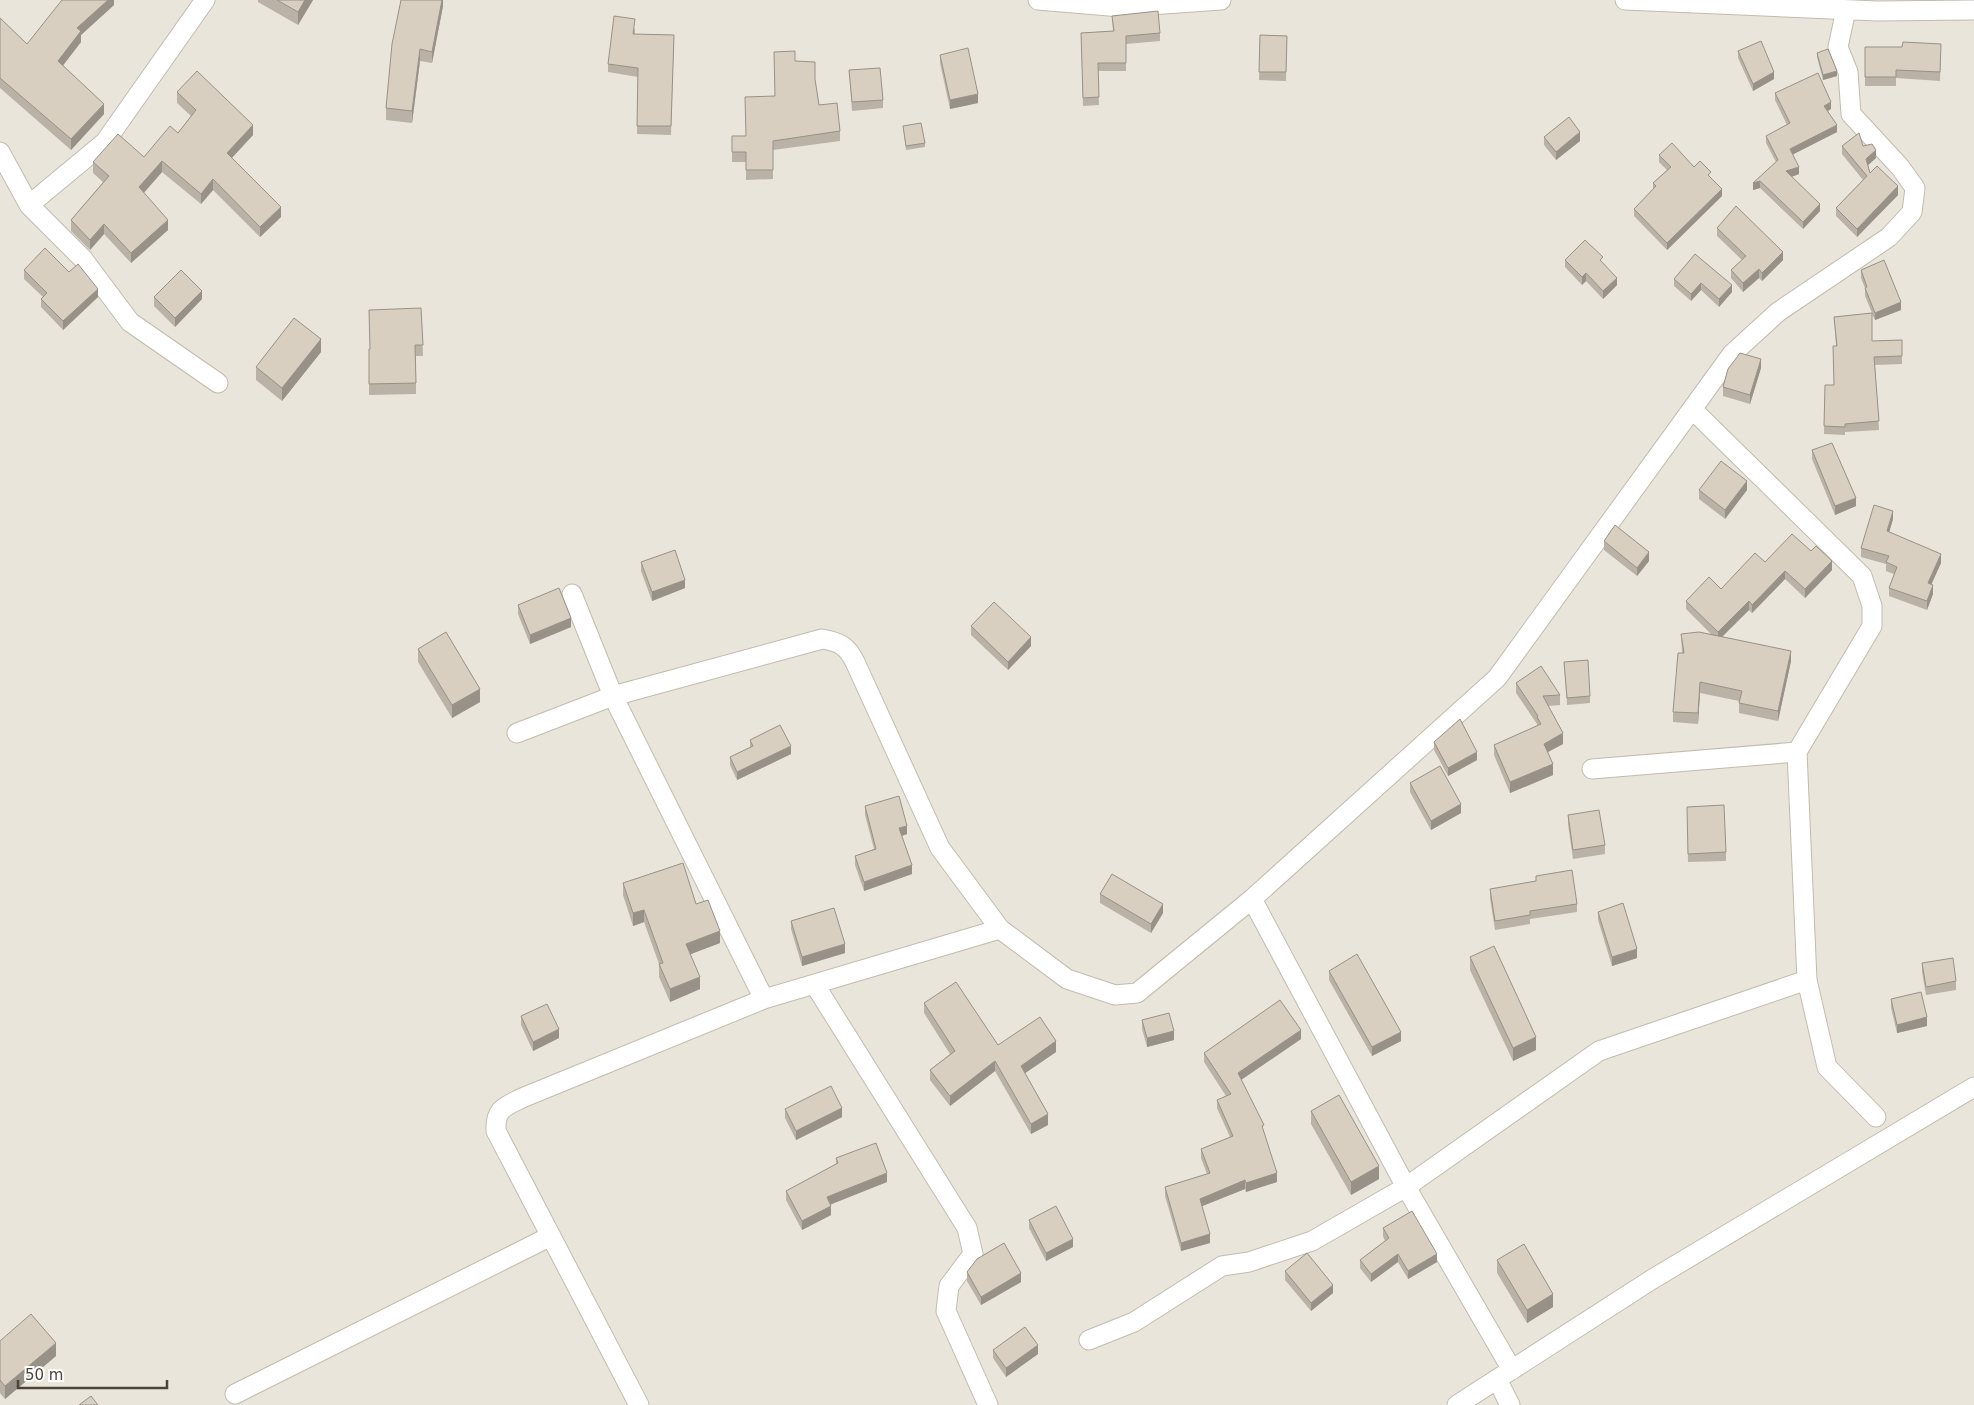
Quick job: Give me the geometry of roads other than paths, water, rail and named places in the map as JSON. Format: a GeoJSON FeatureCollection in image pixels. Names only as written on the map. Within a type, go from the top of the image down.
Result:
{"type":"FeatureCollection","features":[{"type":"Feature","properties":{"kind":"street"},"geometry":{"type":"LineString","coordinates":[[29,205],[105,142],[205,0]]}},
{"type":"Feature","properties":{"kind":"street"},"geometry":{"type":"LineString","coordinates":[[1038,0],[1121,7],[1221,0]]}},
{"type":"Feature","properties":{"kind":"street"},"geometry":{"type":"LineString","coordinates":[[1625,0],[1846,10],[1974,10]]}},
{"type":"Feature","properties":{"kind":"street"},"geometry":{"type":"LineString","coordinates":[[517,733],[613,696],[822,639],[839,642],[848,648],[856,662],[940,848],[1000,930],[1067,979],[1115,995],[1137,993],[1252,899],[1497,678],[1732,354],[1778,312],[1889,236],[1912,212],[1915,188],[1900,167],[1851,114],[1848,72],[1838,47],[1846,10]]}},
{"type":"Feature","properties":{"kind":"street"},"geometry":{"type":"LineString","coordinates":[[0,152],[29,205],[83,259],[130,322],[218,383]]}},
{"type":"Feature","properties":{"kind":"street"},"geometry":{"type":"LineString","coordinates":[[1693,410],[1862,576],[1872,606],[1872,626],[1797,752],[1807,980],[1826,1068],[1876,1117]]}},
{"type":"Feature","properties":{"kind":"street"},"geometry":{"type":"LineString","coordinates":[[572,594],[613,696],[764,999]]}},
{"type":"Feature","properties":{"kind":"street"},"geometry":{"type":"LineString","coordinates":[[1592,769],[1797,752]]}},
{"type":"Feature","properties":{"kind":"street"},"geometry":{"type":"LineString","coordinates":[[1252,899],[1504,1374],[1510,1405]]}},
{"type":"Feature","properties":{"kind":"street"},"geometry":{"type":"LineString","coordinates":[[639,1405],[496,1131],[495,1118],[503,1108],[522,1098],[764,999],[1000,930]]}},
{"type":"Feature","properties":{"kind":"street"},"geometry":{"type":"LineString","coordinates":[[1089,1340],[1134,1322],[1222,1266],[1249,1262],[1312,1241],[1406,1187],[1598,1050],[1807,980]]}},
{"type":"Feature","properties":{"kind":"street"},"geometry":{"type":"LineString","coordinates":[[815,985],[968,1228],[973,1254],[948,1286],[946,1311],[988,1405]]}},
{"type":"Feature","properties":{"kind":"street"},"geometry":{"type":"LineString","coordinates":[[1457,1405],[1651,1280],[1974,1086]]}},
{"type":"Feature","properties":{"kind":"street"},"geometry":{"type":"LineString","coordinates":[[235,1394],[551,1236]]}}]}
